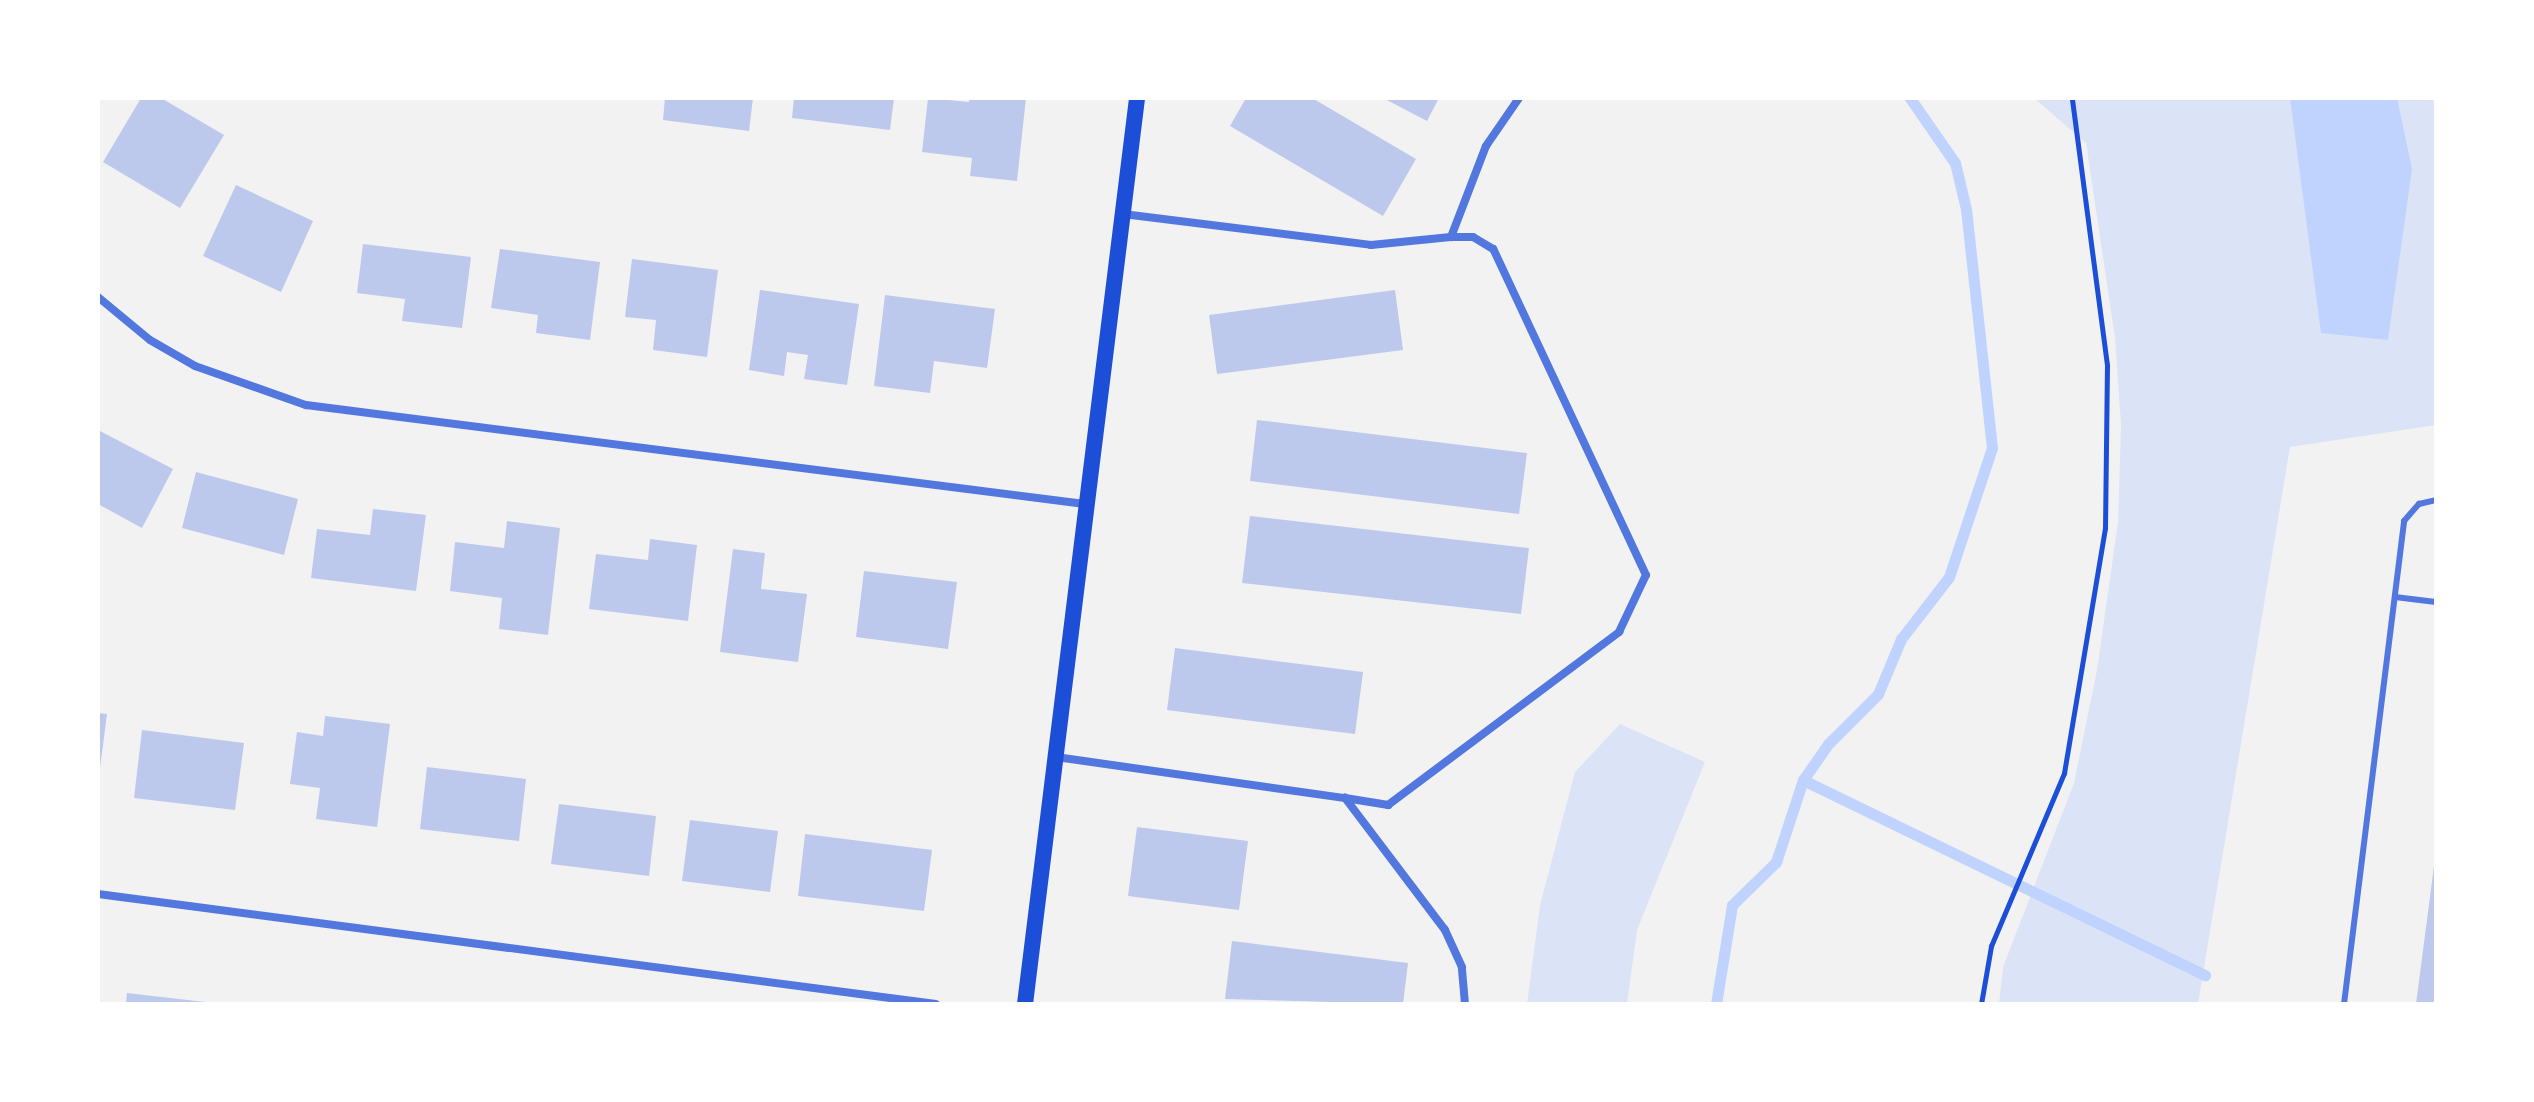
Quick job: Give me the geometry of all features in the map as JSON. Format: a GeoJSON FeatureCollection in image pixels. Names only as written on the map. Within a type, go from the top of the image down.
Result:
{"type":"FeatureCollection","features":[{"type":"Feature","properties":{"kind":"main road"},"geometry":{"type":"LineString","coordinates":[[1025,1004],[1137,98]]}},
{"type":"Feature","properties":{"kind":"street"},"geometry":{"type":"LineString","coordinates":[[1451,237],[1486,146],[1519,98]]}},
{"type":"Feature","properties":{"kind":"street"},"geometry":{"type":"LineString","coordinates":[[1056,757],[1388,805],[1619,632],[1646,575],[1493,249],[1473,237],[1371,245],[1123,214]]}},
{"type":"Feature","properties":{"kind":"street"},"geometry":{"type":"LineString","coordinates":[[98,297],[150,340],[195,366],[306,405],[1085,504]]}},
{"type":"Feature","properties":{"kind":"street"},"geometry":{"type":"LineString","coordinates":[[1345,798],[1445,930],[1462,967],[1465,1004]]}},
{"type":"Feature","properties":{"kind":"street"},"geometry":{"type":"LineString","coordinates":[[98,894],[936,1004]]}},
{"type":"Feature","properties":{"kind":"lane"},"geometry":{"type":"LineString","coordinates":[[2344,1004],[2404,521],[2419,504],[2436,500]]}},
{"type":"Feature","properties":{"kind":"lane"},"geometry":{"type":"LineString","coordinates":[[2395,597],[2436,602]]}},
{"type":"Feature","properties":{"kind":"path"},"geometry":{"type":"LineString","coordinates":[[1981,1004],[1991,946],[2064,773],[2105,528],[2107,365],[2072,98]]}},
{"type":"Feature","properties":{"kind":"shaded area"},"geometry":{"type":"Polygon","coordinates":[[[2034,98],[2436,98],[2436,425],[2290,447],[2198,1004],[1999,1004],[2003,967],[2074,783],[2097,670],[2118,522],[2121,425],[2115,338],[2086,143],[2034,98]]]}},
{"type":"Feature","properties":{"kind":"shaded area"},"geometry":{"type":"Polygon","coordinates":[[[1620,724],[1705,762],[1637,930],[1627,1004],[1527,1004],[1540,905],[1575,772],[1620,724]]]}},
{"type":"Feature","properties":{"kind":"water"},"geometry":{"type":"Polygon","coordinates":[[[2290,98],[2397,98],[2412,169],[2388,340],[2321,333],[2290,98]]]}},
{"type":"Feature","properties":{"kind":"building"},"geometry":{"type":"Polygon","coordinates":[[[141,98],[161,98],[224,135],[180,208],[103,162],[141,98]]]}},
{"type":"Feature","properties":{"kind":"building"},"geometry":{"type":"Polygon","coordinates":[[[665,98],[753,98],[749,131],[663,120],[665,98]]]}},
{"type":"Feature","properties":{"kind":"building"},"geometry":{"type":"Polygon","coordinates":[[[794,98],[894,98],[890,130],[792,118],[794,98]]]}},
{"type":"Feature","properties":{"kind":"building"},"geometry":{"type":"Polygon","coordinates":[[[928,98],[969,102],[969,98],[1026,98],[1017,181],[970,176],[972,158],[922,152],[928,98]]]}},
{"type":"Feature","properties":{"kind":"building"},"geometry":{"type":"Polygon","coordinates":[[[1246,98],[1312,98],[1416,159],[1383,216],[1230,126],[1246,98]]]}},
{"type":"Feature","properties":{"kind":"building"},"geometry":{"type":"Polygon","coordinates":[[[1383,98],[1439,98],[1427,121],[1383,98]]]}},
{"type":"Feature","properties":{"kind":"building"},"geometry":{"type":"Polygon","coordinates":[[[236,185],[313,221],[281,292],[203,256],[236,185]]]}},
{"type":"Feature","properties":{"kind":"building"},"geometry":{"type":"Polygon","coordinates":[[[363,244],[471,257],[462,328],[402,321],[405,299],[357,293],[363,244]]]}},
{"type":"Feature","properties":{"kind":"building"},"geometry":{"type":"Polygon","coordinates":[[[500,249],[600,262],[590,340],[536,333],[538,315],[491,308],[500,249]]]}},
{"type":"Feature","properties":{"kind":"building"},"geometry":{"type":"Polygon","coordinates":[[[632,259],[718,270],[707,357],[653,350],[656,320],[625,317],[632,259]]]}},
{"type":"Feature","properties":{"kind":"building"},"geometry":{"type":"Polygon","coordinates":[[[760,290],[859,304],[847,385],[804,379],[808,355],[787,352],[784,376],[749,370],[760,290]]]}},
{"type":"Feature","properties":{"kind":"building"},"geometry":{"type":"Polygon","coordinates":[[[1395,290],[1403,350],[1217,374],[1209,315],[1395,290]]]}},
{"type":"Feature","properties":{"kind":"building"},"geometry":{"type":"Polygon","coordinates":[[[885,295],[995,309],[987,368],[934,361],[930,393],[874,386],[885,295]]]}},
{"type":"Feature","properties":{"kind":"building"},"geometry":{"type":"Polygon","coordinates":[[[1257,420],[1527,453],[1519,514],[1250,481],[1257,420]]]}},
{"type":"Feature","properties":{"kind":"building"},"geometry":{"type":"Polygon","coordinates":[[[98,430],[173,469],[142,528],[98,504],[98,430]]]}},
{"type":"Feature","properties":{"kind":"building"},"geometry":{"type":"Polygon","coordinates":[[[196,472],[298,499],[284,555],[182,528],[196,472]]]}},
{"type":"Feature","properties":{"kind":"building"},"geometry":{"type":"Polygon","coordinates":[[[373,509],[426,515],[416,591],[311,578],[317,529],[370,535],[373,509]]]}},
{"type":"Feature","properties":{"kind":"building"},"geometry":{"type":"Polygon","coordinates":[[[1250,516],[1529,548],[1521,614],[1242,583],[1250,516]]]}},
{"type":"Feature","properties":{"kind":"building"},"geometry":{"type":"Polygon","coordinates":[[[507,521],[560,528],[548,635],[499,629],[502,598],[450,591],[455,542],[504,548],[507,521]]]}},
{"type":"Feature","properties":{"kind":"building"},"geometry":{"type":"Polygon","coordinates":[[[650,539],[697,545],[688,621],[589,609],[596,554],[648,560],[650,539]]]}},
{"type":"Feature","properties":{"kind":"building"},"geometry":{"type":"Polygon","coordinates":[[[733,549],[765,553],[761,589],[807,594],[798,662],[720,652],[733,549]]]}},
{"type":"Feature","properties":{"kind":"building"},"geometry":{"type":"Polygon","coordinates":[[[864,571],[957,582],[948,649],[856,637],[864,571]]]}},
{"type":"Feature","properties":{"kind":"building"},"geometry":{"type":"Polygon","coordinates":[[[1175,648],[1363,672],[1355,734],[1167,710],[1175,648]]]}},
{"type":"Feature","properties":{"kind":"building"},"geometry":{"type":"Polygon","coordinates":[[[98,713],[107,714],[100,768],[98,768],[98,713]]]}},
{"type":"Feature","properties":{"kind":"building"},"geometry":{"type":"Polygon","coordinates":[[[325,716],[390,724],[377,827],[316,819],[320,788],[290,784],[297,732],[323,736],[325,716]]]}},
{"type":"Feature","properties":{"kind":"building"},"geometry":{"type":"Polygon","coordinates":[[[142,730],[244,743],[235,810],[134,798],[142,730]]]}},
{"type":"Feature","properties":{"kind":"building"},"geometry":{"type":"Polygon","coordinates":[[[427,767],[526,779],[519,841],[420,829],[427,767]]]}},
{"type":"Feature","properties":{"kind":"building"},"geometry":{"type":"Polygon","coordinates":[[[559,804],[656,816],[649,876],[551,864],[559,804]]]}},
{"type":"Feature","properties":{"kind":"building"},"geometry":{"type":"Polygon","coordinates":[[[690,820],[778,831],[770,892],[682,881],[690,820]]]}},
{"type":"Feature","properties":{"kind":"building"},"geometry":{"type":"Polygon","coordinates":[[[1137,827],[1248,841],[1239,910],[1128,896],[1137,827]]]}},
{"type":"Feature","properties":{"kind":"building"},"geometry":{"type":"Polygon","coordinates":[[[805,834],[932,850],[924,911],[798,896],[805,834]]]}},
{"type":"Feature","properties":{"kind":"building"},"geometry":{"type":"Polygon","coordinates":[[[2434,866],[2436,1004],[2416,1004],[2434,866]]]}},
{"type":"Feature","properties":{"kind":"building"},"geometry":{"type":"Polygon","coordinates":[[[1232,941],[1408,963],[1403,1004],[1225,999],[1232,941]]]}},
{"type":"Feature","properties":{"kind":"building"},"geometry":{"type":"Polygon","coordinates":[[[127,993],[205,1002],[126,1004],[127,993]]]}},
{"type":"Feature","properties":{"kind":"waterway"},"geometry":{"type":"LineString","coordinates":[[1716,1004],[1732,905],[1776,862],[1803,780],[1828,744],[1878,694],[1901,639],[1949,577],[1992,448],[1966,209],[1955,163],[1910,98]]}},
{"type":"Feature","properties":{"kind":"waterway"},"geometry":{"type":"LineString","coordinates":[[1803,780],[2205,975]]}}]}
